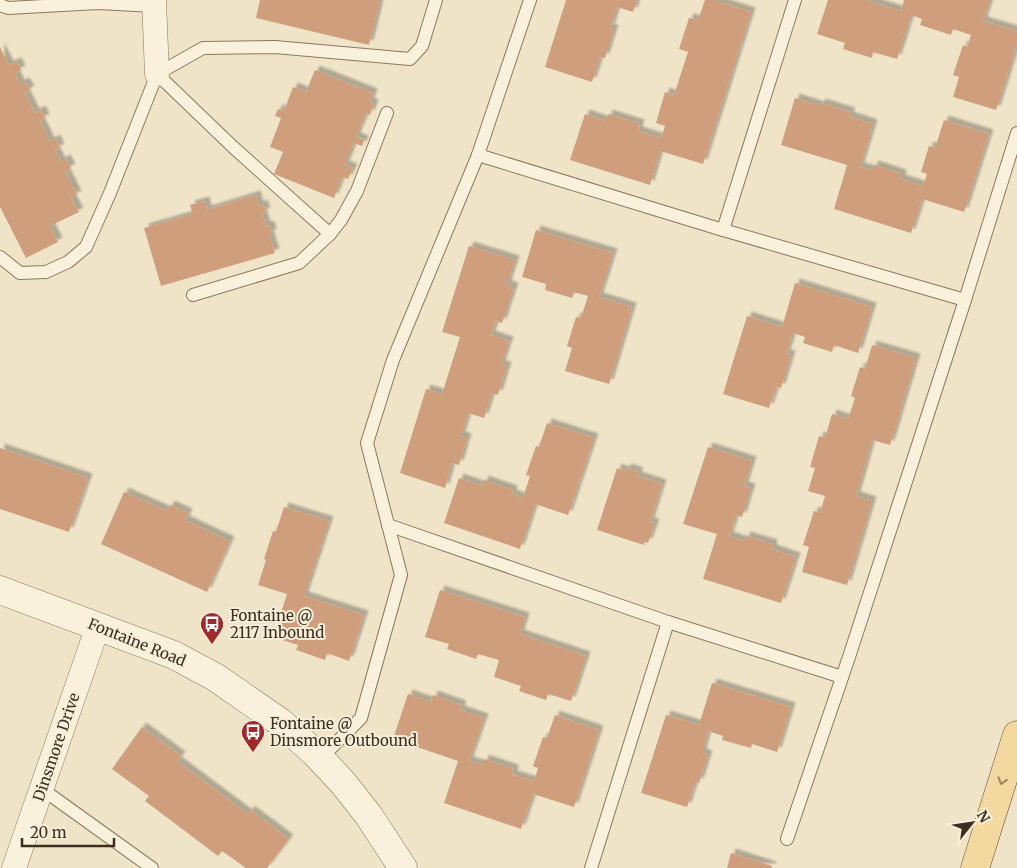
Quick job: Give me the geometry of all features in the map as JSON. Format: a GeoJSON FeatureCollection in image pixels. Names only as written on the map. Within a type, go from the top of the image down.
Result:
{"type":"FeatureCollection","features":[{"type":"Feature","properties":{"kind":"main road"},"geometry":{"type":"LineString","coordinates":[[975,868],[1017,735]]}},
{"type":"Feature","properties":{"kind":"street"},"geometry":{"type":"LineString","coordinates":[[154,3],[157,74]]}},
{"type":"Feature","properties":{"kind":"street","name":"Fontaine Road"},"geometry":{"type":"LineString","coordinates":[[0,590],[174,654],[215,677],[280,722],[320,759],[344,784],[369,816],[403,868]]}},
{"type":"Feature","properties":{"kind":"street","name":"Dinsmore Drive"},"geometry":{"type":"LineString","coordinates":[[14,868],[98,626]]}},
{"type":"Feature","properties":{"kind":"lane"},"geometry":{"type":"LineString","coordinates":[[0,257],[20,273],[46,272],[68,262],[86,247],[110,193],[157,74],[204,48],[275,47],[410,59],[422,46],[436,0]]}},
{"type":"Feature","properties":{"kind":"lane"},"geometry":{"type":"LineString","coordinates":[[320,759],[361,718],[400,575],[367,442],[393,360],[478,155],[530,0]]}},
{"type":"Feature","properties":{"kind":"lane"},"geometry":{"type":"LineString","coordinates":[[723,230],[795,0]]}},
{"type":"Feature","properties":{"kind":"lane"},"geometry":{"type":"LineString","coordinates":[[0,4],[8,8],[98,3],[154,3]]}},
{"type":"Feature","properties":{"kind":"lane"},"geometry":{"type":"LineString","coordinates":[[157,74],[233,147],[330,234]]}},
{"type":"Feature","properties":{"kind":"lane"},"geometry":{"type":"LineString","coordinates":[[193,295],[299,263],[330,234],[341,220],[357,191],[387,113]]}},
{"type":"Feature","properties":{"kind":"lane"},"geometry":{"type":"LineString","coordinates":[[787,838],[842,677],[965,300],[1017,133]]}},
{"type":"Feature","properties":{"kind":"lane"},"geometry":{"type":"LineString","coordinates":[[478,155],[723,230],[965,300]]}},
{"type":"Feature","properties":{"kind":"lane"},"geometry":{"type":"LineString","coordinates":[[388,524],[668,622],[842,677]]}},
{"type":"Feature","properties":{"kind":"lane"},"geometry":{"type":"LineString","coordinates":[[591,868],[668,622]]}},
{"type":"Feature","properties":{"kind":"lane"},"geometry":{"type":"LineString","coordinates":[[42,789],[152,868]]}},
{"type":"Feature","properties":{"kind":"building"},"geometry":{"type":"Polygon","coordinates":[[[260,0],[380,0],[369,45],[256,18],[260,0]]]}},
{"type":"Feature","properties":{"kind":"building"},"geometry":{"type":"Polygon","coordinates":[[[566,0],[637,0],[633,12],[617,7],[610,29],[614,29],[605,58],[600,57],[592,82],[545,67],[566,0]]]}},
{"type":"Feature","properties":{"kind":"building"},"geometry":{"type":"Polygon","coordinates":[[[705,0],[713,0],[751,12],[703,164],[660,151],[650,185],[570,160],[585,114],[606,121],[608,114],[640,124],[638,131],[661,138],[665,126],[656,123],[665,92],[674,95],[688,52],[679,49],[689,18],[698,20],[705,0]]]}},
{"type":"Feature","properties":{"kind":"building"},"geometry":{"type":"Polygon","coordinates":[[[828,0],[866,0],[901,11],[904,0],[990,0],[983,21],[1017,31],[1017,44],[996,110],[953,97],[959,77],[953,75],[963,45],[967,47],[971,35],[953,29],[951,35],[920,25],[922,19],[911,15],[897,59],[873,52],[872,58],[843,49],[845,43],[817,34],[828,0]]]}},
{"type":"Feature","properties":{"kind":"building"},"geometry":{"type":"Polygon","coordinates":[[[0,47],[9,65],[17,62],[21,70],[15,73],[20,84],[25,82],[30,90],[25,93],[35,113],[41,110],[45,118],[40,121],[50,142],[56,139],[60,148],[55,150],[61,162],[66,159],[71,168],[65,171],[77,195],[71,198],[79,212],[50,226],[58,242],[26,258],[0,207],[0,47]]]}},
{"type":"Feature","properties":{"kind":"building"},"geometry":{"type":"Polygon","coordinates":[[[315,70],[373,93],[370,102],[374,104],[370,115],[366,113],[356,137],[364,140],[362,146],[354,143],[345,165],[353,168],[348,179],[342,177],[334,198],[274,174],[283,152],[270,147],[281,118],[275,116],[278,109],[284,111],[293,87],[306,92],[315,70]]]}},
{"type":"Feature","properties":{"kind":"building"},"geometry":{"type":"Polygon","coordinates":[[[795,98],[820,106],[821,103],[851,112],[849,116],[873,124],[860,167],[872,170],[874,165],[902,174],[901,179],[923,186],[927,174],[921,172],[929,146],[935,148],[944,120],[989,134],[964,212],[922,199],[911,233],[834,209],[847,165],[781,145],[795,98]]]}},
{"type":"Feature","properties":{"kind":"building"},"geometry":{"type":"Polygon","coordinates":[[[256,195],[259,206],[263,204],[266,212],[262,213],[266,226],[270,225],[272,234],[269,234],[275,253],[161,286],[144,228],[193,214],[190,205],[205,201],[207,210],[256,195]]]}},
{"type":"Feature","properties":{"kind":"building"},"geometry":{"type":"Polygon","coordinates":[[[536,230],[613,253],[599,297],[632,307],[609,384],[565,371],[572,348],[567,346],[576,317],[581,318],[588,296],[574,292],[572,298],[545,290],[546,284],[522,277],[536,230]]]}},
{"type":"Feature","properties":{"kind":"building"},"geometry":{"type":"Polygon","coordinates":[[[469,246],[515,260],[507,285],[514,287],[502,323],[496,321],[491,335],[509,341],[501,365],[507,366],[498,395],[492,393],[484,418],[468,413],[461,436],[467,438],[459,465],[452,463],[445,488],[400,473],[426,389],[442,394],[460,337],[442,332],[469,246]]]}},
{"type":"Feature","properties":{"kind":"building"},"geometry":{"type":"Polygon","coordinates":[[[795,283],[872,307],[858,353],[834,345],[832,352],[803,343],[805,337],[793,333],[786,354],[791,355],[781,388],[776,387],[769,408],[723,394],[747,316],[782,327],[795,283]]]}},
{"type":"Feature","properties":{"kind":"building"},"geometry":{"type":"Polygon","coordinates":[[[872,345],[916,358],[890,445],[872,440],[856,496],[872,501],[847,585],[802,572],[809,547],[803,545],[814,511],[820,513],[825,496],[808,491],[815,468],[810,467],[819,436],[825,438],[832,414],[848,419],[855,398],[851,396],[860,367],[865,369],[872,345]]]}},
{"type":"Feature","properties":{"kind":"building"},"geometry":{"type":"Polygon","coordinates":[[[547,423],[594,438],[568,515],[535,504],[520,549],[444,523],[459,478],[482,486],[484,480],[513,490],[512,494],[523,498],[530,476],[526,475],[536,446],[539,447],[547,423]]]}},
{"type":"Feature","properties":{"kind":"building"},"geometry":{"type":"Polygon","coordinates":[[[708,447],[752,461],[744,486],[751,488],[742,517],[736,515],[729,536],[744,541],[746,536],[773,544],[772,549],[796,557],[781,603],[703,579],[717,534],[683,524],[708,447]]]}},
{"type":"Feature","properties":{"kind":"building"},"geometry":{"type":"Polygon","coordinates":[[[0,448],[88,478],[69,532],[0,509],[0,448]]]}},
{"type":"Feature","properties":{"kind":"building"},"geometry":{"type":"Polygon","coordinates":[[[617,468],[625,471],[627,468],[639,472],[637,476],[662,484],[650,522],[655,523],[648,543],[645,542],[644,545],[597,530],[617,468]]]}},
{"type":"Feature","properties":{"kind":"building"},"geometry":{"type":"Polygon","coordinates":[[[124,492],[167,511],[170,505],[188,513],[185,520],[230,541],[207,592],[101,544],[124,492]]]}},
{"type":"Feature","properties":{"kind":"building"},"geometry":{"type":"Polygon","coordinates":[[[284,507],[329,521],[304,596],[364,615],[349,661],[327,653],[325,660],[296,650],[298,645],[273,637],[287,594],[258,585],[273,531],[276,532],[284,507]]]}},
{"type":"Feature","properties":{"kind":"building"},"geometry":{"type":"Polygon","coordinates":[[[440,590],[525,617],[520,634],[586,656],[571,701],[548,694],[546,700],[519,691],[521,686],[494,677],[499,660],[478,654],[476,659],[447,649],[449,644],[425,637],[440,590]]]}},
{"type":"Feature","properties":{"kind":"building"},"geometry":{"type":"Polygon","coordinates":[[[712,683],[791,707],[777,752],[752,744],[751,748],[722,740],[723,736],[708,731],[702,753],[708,755],[699,783],[695,782],[687,807],[641,793],[666,715],[699,725],[712,683]]]}},
{"type":"Feature","properties":{"kind":"building"},"geometry":{"type":"Polygon","coordinates":[[[408,694],[431,702],[433,695],[462,705],[460,710],[484,718],[469,761],[483,765],[484,759],[514,769],[513,775],[534,781],[538,768],[533,766],[543,737],[547,738],[555,715],[599,730],[574,807],[533,794],[521,829],[444,803],[458,761],[393,739],[408,694]]]}},
{"type":"Feature","properties":{"kind":"building"},"geometry":{"type":"Polygon","coordinates":[[[142,727],[181,756],[177,761],[248,814],[250,810],[289,839],[267,868],[246,868],[222,851],[218,856],[145,801],[149,796],[112,769],[142,727]]]}},
{"type":"Feature","properties":{"kind":"building"},"geometry":{"type":"Polygon","coordinates":[[[731,853],[772,866],[772,868],[727,868],[731,853]]]}},
{"type":"Feature","properties":{"kind":"place","name":"Fontaine @ 2117 Inbound"},"geometry":{"type":"Point","coordinates":[212,645]}},
{"type":"Feature","properties":{"kind":"place","name":"Fontaine @ Dinsmore Outbound"},"geometry":{"type":"Point","coordinates":[253,753]}}]}
